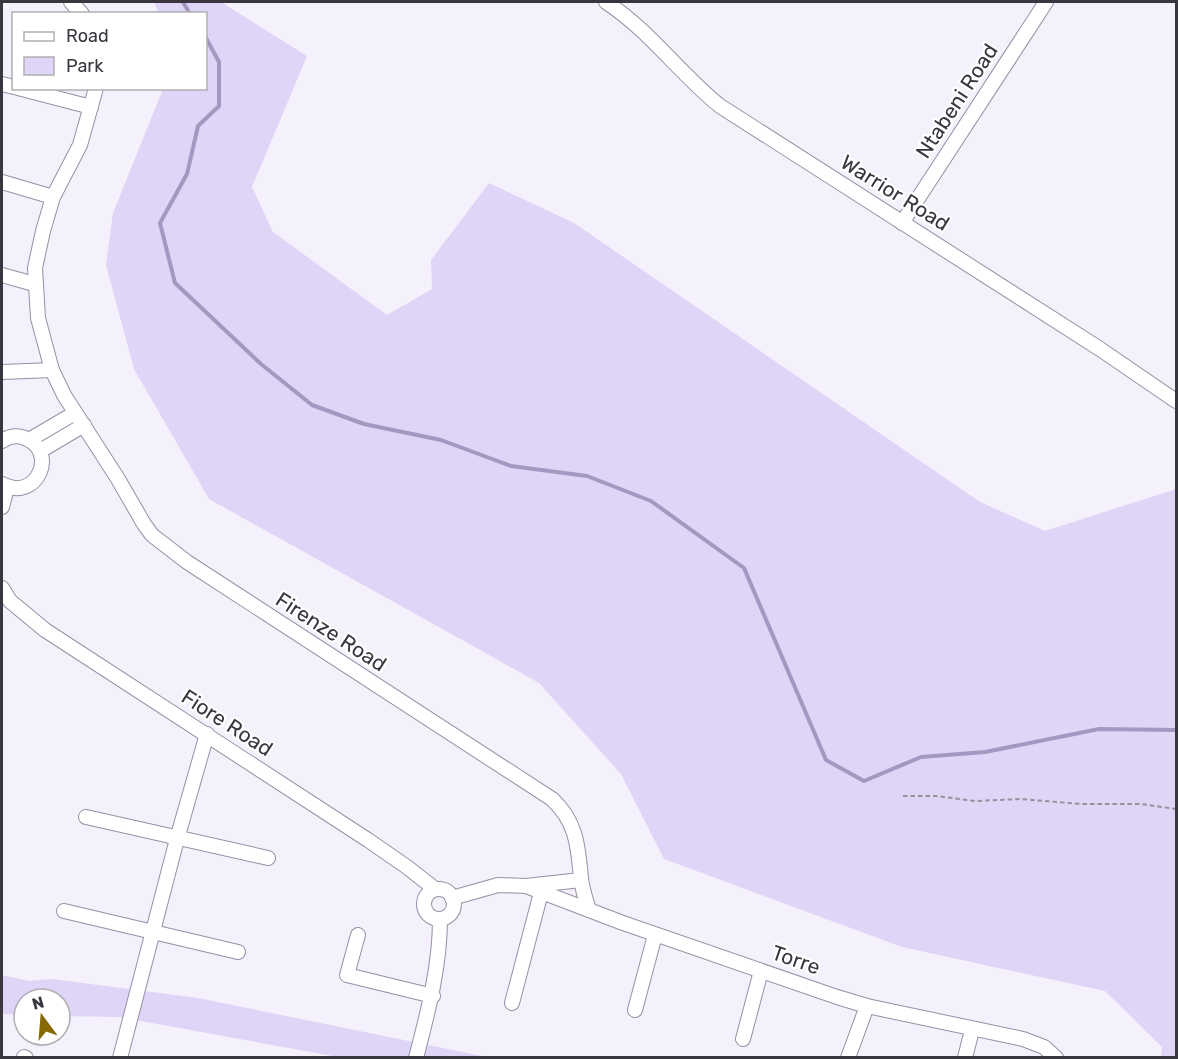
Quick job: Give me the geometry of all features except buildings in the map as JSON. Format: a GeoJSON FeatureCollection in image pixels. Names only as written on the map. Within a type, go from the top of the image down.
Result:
{"type":"FeatureCollection","features":[{"type":"Feature","properties":{"kind":"street","name":"Warrior Road"},"geometry":{"type":"LineString","coordinates":[[606,2],[644,32],[706,95],[720,106],[1100,349],[1176,401]]}},
{"type":"Feature","properties":{"kind":"street","name":"Ntabeni Road"},"geometry":{"type":"LineString","coordinates":[[902,223],[1046,2]]}},
{"type":"Feature","properties":{"kind":"street"},"geometry":{"type":"LineString","coordinates":[[24,90],[91,107]]}},
{"type":"Feature","properties":{"kind":"street","name":"Firenze Road"},"geometry":{"type":"LineString","coordinates":[[95,90],[81,145],[53,197],[37,255],[34,284],[38,318],[52,370],[75,413],[144,524],[152,535],[176,555],[561,807],[572,826],[577,843],[581,879],[589,910]]}},
{"type":"Feature","properties":{"kind":"street"},"geometry":{"type":"LineString","coordinates":[[2,182],[53,197]]}},
{"type":"Feature","properties":{"kind":"street"},"geometry":{"type":"LineString","coordinates":[[2,275],[34,284]]}},
{"type":"Feature","properties":{"kind":"street"},"geometry":{"type":"LineString","coordinates":[[2,372],[52,370]]}},
{"type":"Feature","properties":{"kind":"street"},"geometry":{"type":"LineString","coordinates":[[29,440],[75,413]]}},
{"type":"Feature","properties":{"kind":"street"},"geometry":{"type":"LineString","coordinates":[[40,452],[84,425]]}},
{"type":"Feature","properties":{"kind":"street"},"geometry":{"type":"LineString","coordinates":[[2,441],[13,436],[29,440],[40,452],[41,468],[38,477],[25,487],[4,486],[2,507]]}},
{"type":"Feature","properties":{"kind":"street","name":"Fiore Road"},"geometry":{"type":"LineString","coordinates":[[2,588],[10,601],[45,630],[207,734],[407,867],[435,889],[443,889],[452,898]]}},
{"type":"Feature","properties":{"kind":"street"},"geometry":{"type":"LineString","coordinates":[[120,1058],[207,734]]}},
{"type":"Feature","properties":{"kind":"street"},"geometry":{"type":"LineString","coordinates":[[86,817],[268,858]]}},
{"type":"Feature","properties":{"kind":"street"},"geometry":{"type":"LineString","coordinates":[[435,889],[429,892],[423,903],[428,915],[440,919],[452,911],[452,898],[489,887],[543,887],[581,879]]}},
{"type":"Feature","properties":{"kind":"street"},"geometry":{"type":"LineString","coordinates":[[512,1003],[543,887]]}},
{"type":"Feature","properties":{"kind":"street","name":"Torre"},"geometry":{"type":"LineString","coordinates":[[543,887],[589,910],[761,971],[867,1006],[1023,1039],[1044,1047],[1056,1058]]}},
{"type":"Feature","properties":{"kind":"street"},"geometry":{"type":"LineString","coordinates":[[64,911],[238,952]]}},
{"type":"Feature","properties":{"kind":"street"},"geometry":{"type":"LineString","coordinates":[[416,1058],[432,996],[440,938],[440,919]]}},
{"type":"Feature","properties":{"kind":"street"},"geometry":{"type":"LineString","coordinates":[[358,935],[347,975],[432,996]]}},
{"type":"Feature","properties":{"kind":"street"},"geometry":{"type":"LineString","coordinates":[[634,1010],[656,935]]}},
{"type":"Feature","properties":{"kind":"street"},"geometry":{"type":"LineString","coordinates":[[743,1039],[761,971]]}},
{"type":"Feature","properties":{"kind":"street"},"geometry":{"type":"LineString","coordinates":[[848,1058],[867,1006]]}},
{"type":"Feature","properties":{"kind":"street"},"geometry":{"type":"LineString","coordinates":[[965,1058],[972,1029]]}},
{"type":"Feature","properties":{"kind":"path"},"geometry":{"type":"LineString","coordinates":[[903,796],[936,796],[975,801],[1022,800],[1081,804],[1141,804],[1176,809]]}},
{"type":"Feature","properties":{"kind":"green space"},"geometry":{"type":"Polygon","coordinates":[[[154,2],[221,2],[307,56],[252,187],[273,232],[387,315],[432,289],[431,260],[489,183],[574,223],[980,502],[1045,531],[1176,489],[1176,1057],[1161,1057],[1162,1047],[1105,991],[902,947],[664,859],[621,774],[539,683],[209,499],[134,369],[106,265],[113,213],[163,90],[207,90],[207,12],[159,12],[154,2]]]}},
{"type":"Feature","properties":{"kind":"green space"},"geometry":{"type":"Polygon","coordinates":[[[2,975],[29,981],[52,979],[198,998],[487,1057],[338,1057],[119,1017],[72,1016],[72,987],[12,987],[12,1014],[2,1014],[2,975]]]}},
{"type":"Feature","properties":{"kind":"waterway"},"geometry":{"type":"LineString","coordinates":[[183,2],[189,12]]}},
{"type":"Feature","properties":{"kind":"waterway"},"geometry":{"type":"LineString","coordinates":[[207,40],[219,62],[219,106],[198,126],[187,174],[160,223],[175,283],[261,364],[312,405],[364,424],[441,440],[511,466],[587,476],[651,501],[744,568],[826,760],[864,781],[921,757],[985,752],[1099,729],[1176,730]]}}]}
